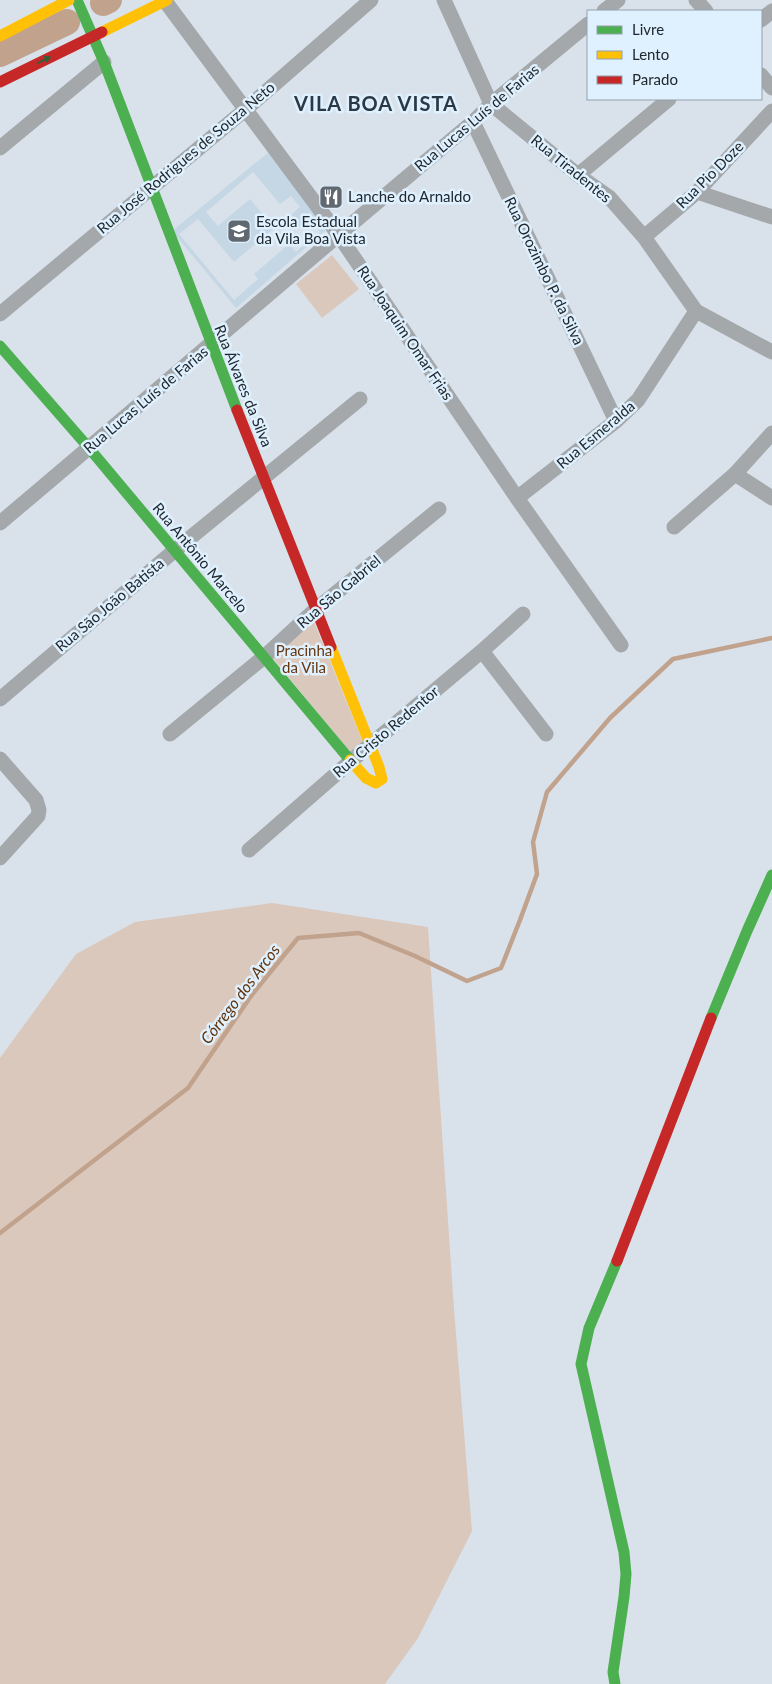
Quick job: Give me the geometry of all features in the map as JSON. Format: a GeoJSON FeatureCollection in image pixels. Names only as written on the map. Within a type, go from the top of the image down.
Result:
{"type":"FeatureCollection","features":[{"type":"Feature","properties":{"kind":"street","name":"Rua Joaquim Omar Frias"},"geometry":{"type":"LineString","coordinates":[[166,0],[338,234],[621,645]]}},
{"type":"Feature","properties":{"kind":"street"},"geometry":{"type":"LineString","coordinates":[[0,82],[91,32],[166,0]]}},
{"type":"Feature","properties":{"kind":"street","name":"Rua José Rodrigues de Souza Neto"},"geometry":{"type":"LineString","coordinates":[[0,314],[246,109],[371,0]]}},
{"type":"Feature","properties":{"kind":"street","name":"Rua Tiradentes"},"geometry":{"type":"LineString","coordinates":[[444,0],[491,104],[608,197],[644,237],[696,311],[772,352]]}},
{"type":"Feature","properties":{"kind":"street"},"geometry":{"type":"LineString","coordinates":[[605,10],[618,0]]}},
{"type":"Feature","properties":{"kind":"street"},"geometry":{"type":"LineString","coordinates":[[696,0],[705,10]]}},
{"type":"Feature","properties":{"kind":"street"},"geometry":{"type":"LineString","coordinates":[[0,36],[11,29],[75,1]]}},
{"type":"Feature","properties":{"kind":"street","name":"Rua Álvares da Silva"},"geometry":{"type":"LineString","coordinates":[[75,1],[104,62],[211,345],[370,746],[381,776],[380,782]]}},
{"type":"Feature","properties":{"kind":"street"},"geometry":{"type":"LineString","coordinates":[[762,19],[772,11]]}},
{"type":"Feature","properties":{"kind":"street","name":"Rua Lucas Luís de Farias"},"geometry":{"type":"LineString","coordinates":[[0,522],[211,345],[338,234],[473,122],[491,104],[587,25]]}},
{"type":"Feature","properties":{"kind":"street"},"geometry":{"type":"LineString","coordinates":[[0,148],[104,62]]}},
{"type":"Feature","properties":{"kind":"street"},"geometry":{"type":"LineString","coordinates":[[762,76],[772,88]]}},
{"type":"Feature","properties":{"kind":"street"},"geometry":{"type":"LineString","coordinates":[[578,175],[667,100]]}},
{"type":"Feature","properties":{"kind":"street","name":"Rua Pio Doze"},"geometry":{"type":"LineString","coordinates":[[644,237],[697,192],[772,111]]}},
{"type":"Feature","properties":{"kind":"street","name":"Rua Orozimbo P. da Silva"},"geometry":{"type":"LineString","coordinates":[[473,122],[616,421]]}},
{"type":"Feature","properties":{"kind":"street"},"geometry":{"type":"LineString","coordinates":[[697,192],[772,217]]}},
{"type":"Feature","properties":{"kind":"street","name":"Rua Esmeralda"},"geometry":{"type":"LineString","coordinates":[[518,498],[616,421],[638,400],[696,311]]}},
{"type":"Feature","properties":{"kind":"street","name":"Rua Antônio Marcelo"},"geometry":{"type":"LineString","coordinates":[[0,346],[351,761],[366,778],[376,783],[380,782]]}},
{"type":"Feature","properties":{"kind":"street","name":"Rua São João Batista"},"geometry":{"type":"LineString","coordinates":[[0,699],[174,551],[360,399]]}},
{"type":"Feature","properties":{"kind":"street"},"geometry":{"type":"LineString","coordinates":[[674,527],[735,474],[772,433]]}},
{"type":"Feature","properties":{"kind":"street"},"geometry":{"type":"LineString","coordinates":[[735,474],[772,498]]}},
{"type":"Feature","properties":{"kind":"street","name":"Rua São Gabriel"},"geometry":{"type":"LineString","coordinates":[[170,734],[264,657],[315,610],[440,509]]}},
{"type":"Feature","properties":{"kind":"street","name":"Rua Cristo Redentor"},"geometry":{"type":"LineString","coordinates":[[249,850],[523,614]]}},
{"type":"Feature","properties":{"kind":"street"},"geometry":{"type":"LineString","coordinates":[[482,651],[546,734]]}},
{"type":"Feature","properties":{"kind":"street"},"geometry":{"type":"LineString","coordinates":[[0,759],[36,800],[39,810],[38,816],[0,858]]}},
{"type":"Feature","properties":{"kind":"street"},"geometry":{"type":"LineString","coordinates":[[615,1684],[613,1672],[626,1574],[624,1552],[586,1391],[582,1364],[584,1344],[699,1048],[749,924],[772,875]]}},
{"type":"Feature","properties":{"kind":"shaded area","name":"Escola Estadual da Vila Boa Vista"},"geometry":{"type":"Polygon","coordinates":[[[269,152],[326,230],[236,308],[172,231],[269,152]],[[253,172],[206,212],[218,226],[250,199],[274,228],[234,262],[198,219],[179,234],[234,300],[258,279],[254,274],[289,244],[296,252],[320,232],[309,218],[300,226],[291,215],[300,207],[291,196],[280,204],[253,172]]]}},
{"type":"Feature","properties":{"kind":"green space"},"geometry":{"type":"Polygon","coordinates":[[[332,255],[359,289],[322,318],[296,284],[332,255]]]}},
{"type":"Feature","properties":{"kind":"green space","name":"Pracinha da Vila"},"geometry":{"type":"Polygon","coordinates":[[[314,622],[364,745],[351,753],[272,657],[314,622]]]}},
{"type":"Feature","properties":{"kind":"green space"},"geometry":{"type":"Polygon","coordinates":[[[272,903],[428,927],[454,1309],[472,1531],[418,1638],[385,1684],[0,1684],[0,1058],[76,954],[135,922],[272,903]]]}},
{"type":"Feature","properties":{"kind":"waterway"},"geometry":{"type":"LineString","coordinates":[[103,3],[109,0]]}},
{"type":"Feature","properties":{"kind":"waterway"},"geometry":{"type":"LineString","coordinates":[[0,54],[67,22]]}},
{"type":"Feature","properties":{"kind":"waterway","name":"Córrego dos Arcos"},"geometry":{"type":"LineString","coordinates":[[0,1233],[188,1088],[251,996],[298,938],[359,933],[415,956],[467,981],[501,968],[537,874],[533,842],[547,792],[610,718],[673,659],[772,638]]}},
{"type":"Feature","properties":{"kind":"traffic: fast"},"geometry":{"type":"LineString","coordinates":[[77,0],[104,62],[237,410]]}},
{"type":"Feature","properties":{"kind":"traffic: fast"},"geometry":{"type":"LineString","coordinates":[[0,346],[89,448],[350,760]]}},
{"type":"Feature","properties":{"kind":"traffic: fast"},"geometry":{"type":"LineString","coordinates":[[711,1018],[772,875]]}},
{"type":"Feature","properties":{"kind":"traffic: fast"},"geometry":{"type":"LineString","coordinates":[[615,1684],[613,1672],[626,1574],[624,1552],[581,1364],[589,1328],[617,1261]]}},
{"type":"Feature","properties":{"kind":"traffic: slow"},"geometry":{"type":"LineString","coordinates":[[0,36],[69,0]]}},
{"type":"Feature","properties":{"kind":"traffic: slow"},"geometry":{"type":"LineString","coordinates":[[102,32],[167,0]]}},
{"type":"Feature","properties":{"kind":"traffic: slow"},"geometry":{"type":"LineString","coordinates":[[331,647],[379,767],[382,779],[376,783],[366,778],[350,760]]}},
{"type":"Feature","properties":{"kind":"traffic: jam"},"geometry":{"type":"LineString","coordinates":[[0,82],[102,32]]}},
{"type":"Feature","properties":{"kind":"traffic: jam"},"geometry":{"type":"LineString","coordinates":[[237,410],[331,647]]}},
{"type":"Feature","properties":{"kind":"traffic: jam"},"geometry":{"type":"LineString","coordinates":[[617,1261],[711,1018]]}},
{"type":"Feature","properties":{"kind":"place","name":"Lanche do Arnaldo"},"geometry":{"type":"Point","coordinates":[331,197]}},
{"type":"Feature","properties":{"kind":"place","name":"Escola Estadual da Vila Boa Vista"},"geometry":{"type":"Point","coordinates":[239,231]}},
{"type":"Feature","properties":{"kind":"district","name":"VILA BOA VISTA"},"geometry":{"type":"Point","coordinates":[376,104]}}]}
